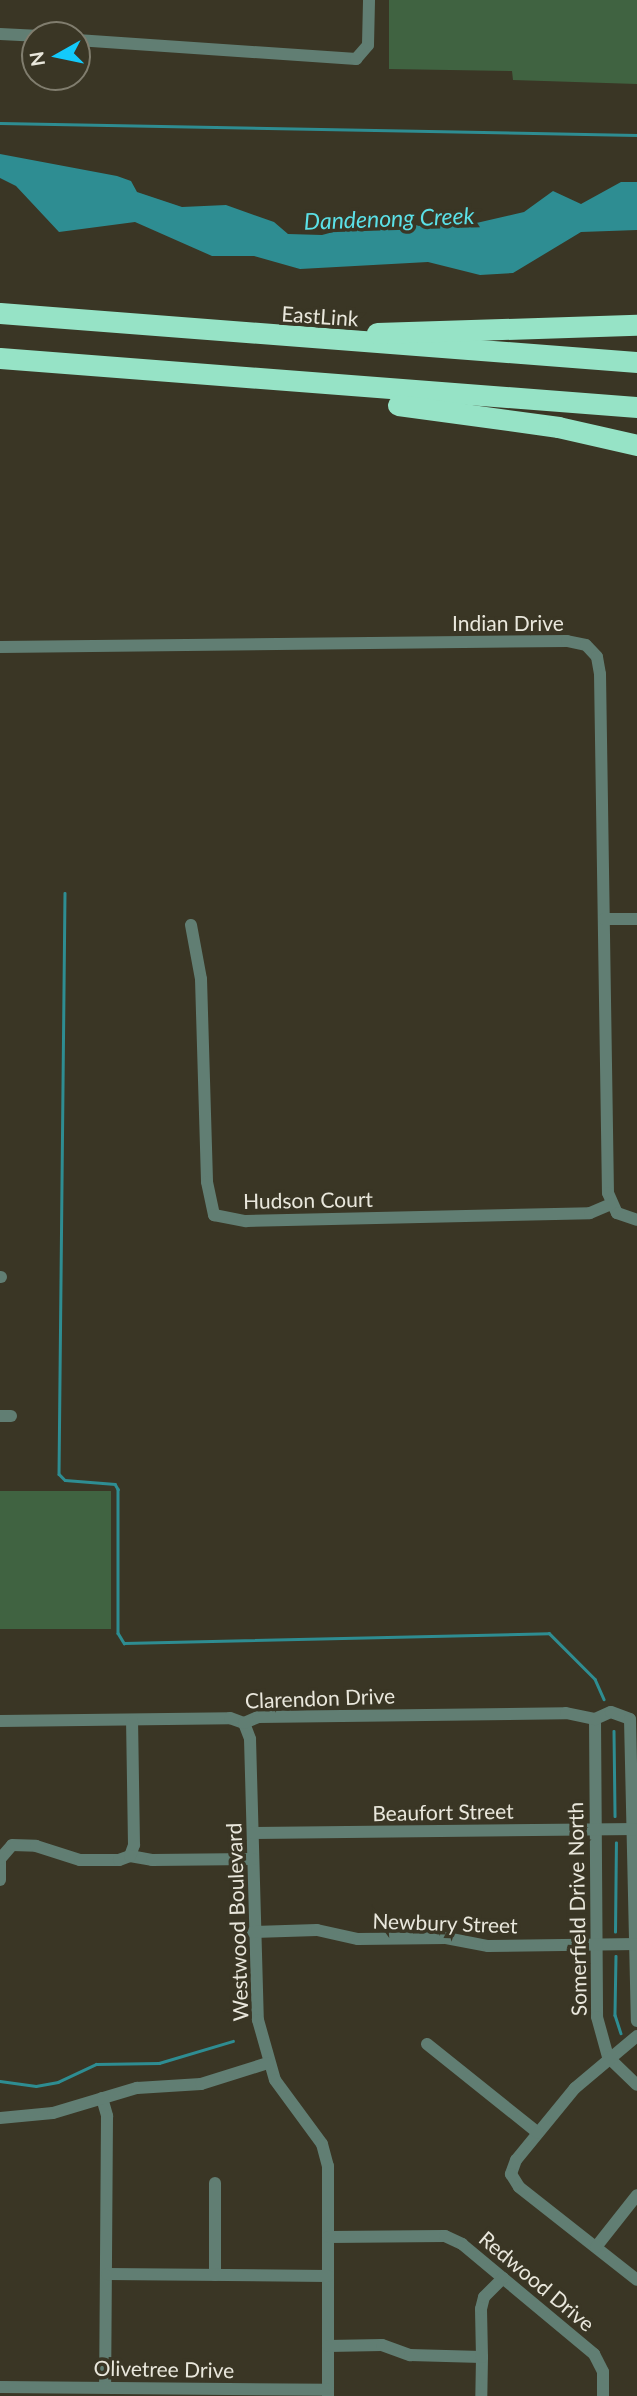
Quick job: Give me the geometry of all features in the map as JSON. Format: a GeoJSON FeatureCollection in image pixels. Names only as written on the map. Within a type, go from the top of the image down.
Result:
{"type":"FeatureCollection","features":[{"type":"Feature","properties":{"kind":"highway","name":"EastLink"},"geometry":{"type":"LineString","coordinates":[[4,313],[267,337],[637,362]]}},
{"type":"Feature","properties":{"kind":"highway"},"geometry":{"type":"LineString","coordinates":[[267,337],[637,325]]}},
{"type":"Feature","properties":{"kind":"highway"},"geometry":{"type":"LineString","coordinates":[[0,360],[637,407]]}},
{"type":"Feature","properties":{"kind":"highway"},"geometry":{"type":"LineString","coordinates":[[153,372],[532,423],[637,445]]}},
{"type":"Feature","properties":{"kind":"street"},"geometry":{"type":"LineString","coordinates":[[91,41],[346,60],[364,54],[368,45],[369,0]]}},
{"type":"Feature","properties":{"kind":"street"},"geometry":{"type":"LineString","coordinates":[[0,34],[21,35]]}},
{"type":"Feature","properties":{"kind":"street","name":"Indian Drive"},"geometry":{"type":"LineString","coordinates":[[0,647],[562,640],[586,645],[597,657],[600,674],[611,1204]]}},
{"type":"Feature","properties":{"kind":"street"},"geometry":{"type":"LineString","coordinates":[[604,919],[637,919]]}},
{"type":"Feature","properties":{"kind":"street","name":"Hudson Court"},"geometry":{"type":"LineString","coordinates":[[191,925],[201,979],[207,1182],[214,1215],[246,1221],[590,1213],[611,1204]]}},
{"type":"Feature","properties":{"kind":"street"},"geometry":{"type":"LineString","coordinates":[[611,1204],[617,1213],[637,1220]]}},
{"type":"Feature","properties":{"kind":"street","name":"Clarendon Drive"},"geometry":{"type":"LineString","coordinates":[[0,1721],[230,1718],[244,1723],[258,1717],[285,1716],[566,1713],[596,1719],[611,1712],[633,1717]]}},
{"type":"Feature","properties":{"kind":"street"},"geometry":{"type":"LineString","coordinates":[[633,1717],[637,2021]]}},
{"type":"Feature","properties":{"kind":"street","name":"Somerfield Drive North"},"geometry":{"type":"LineString","coordinates":[[596,1719],[594,1829],[597,2017],[608,2057]]}},
{"type":"Feature","properties":{"kind":"street"},"geometry":{"type":"LineString","coordinates":[[130,1856],[134,1845],[132,1721]]}},
{"type":"Feature","properties":{"kind":"street","name":"Westwood Boulevard"},"geometry":{"type":"LineString","coordinates":[[244,1723],[250,1739],[253,1932],[258,2020],[268,2063],[288,2102],[324,2149],[328,2238],[328,2393]]}},
{"type":"Feature","properties":{"kind":"street","name":"Beaufort Street"},"geometry":{"type":"LineString","coordinates":[[253,1833],[635,1829]]}},
{"type":"Feature","properties":{"kind":"street"},"geometry":{"type":"LineString","coordinates":[[0,1880],[0,1859],[12,1845],[36,1846],[80,1860],[120,1860],[130,1856],[152,1860],[253,1859]]}},
{"type":"Feature","properties":{"kind":"street","name":"Newbury Street"},"geometry":{"type":"LineString","coordinates":[[253,1932],[317,1930],[358,1939],[446,1938],[488,1946],[636,1944]]}},
{"type":"Feature","properties":{"kind":"street"},"geometry":{"type":"LineString","coordinates":[[637,2036],[608,2057],[538,2133],[512,2168],[514,2181],[637,2280]]}},
{"type":"Feature","properties":{"kind":"street"},"geometry":{"type":"LineString","coordinates":[[427,2044],[538,2133]]}},
{"type":"Feature","properties":{"kind":"street"},"geometry":{"type":"LineString","coordinates":[[608,2057],[637,2085]]}},
{"type":"Feature","properties":{"kind":"street"},"geometry":{"type":"LineString","coordinates":[[0,2118],[53,2113],[137,2088],[201,2084],[268,2063]]}},
{"type":"Feature","properties":{"kind":"street"},"geometry":{"type":"LineString","coordinates":[[102,2098],[107,2116],[105,2388]]}},
{"type":"Feature","properties":{"kind":"street"},"geometry":{"type":"LineString","coordinates":[[215,2183],[215,2275]]}},
{"type":"Feature","properties":{"kind":"street"},"geometry":{"type":"LineString","coordinates":[[596,2247],[637,2195]]}},
{"type":"Feature","properties":{"kind":"street","name":"Redwood Drive"},"geometry":{"type":"LineString","coordinates":[[328,2238],[445,2236],[503,2278],[594,2354],[603,2372],[603,2396]]}},
{"type":"Feature","properties":{"kind":"street"},"geometry":{"type":"LineString","coordinates":[[107,2274],[328,2276]]}},
{"type":"Feature","properties":{"kind":"street"},"geometry":{"type":"LineString","coordinates":[[481,2396],[481,2309],[484,2297],[503,2278]]}},
{"type":"Feature","properties":{"kind":"street"},"geometry":{"type":"LineString","coordinates":[[328,2346],[382,2345],[410,2355],[482,2357]]}},
{"type":"Feature","properties":{"kind":"street","name":"Olivetree Drive"},"geometry":{"type":"LineString","coordinates":[[0,2386],[328,2393]]}},
{"type":"Feature","properties":{"kind":"green space"},"geometry":{"type":"Polygon","coordinates":[[[389,0],[637,0],[637,84],[513,80],[512,71],[389,69],[389,0]]]}},
{"type":"Feature","properties":{"kind":"green space"},"geometry":{"type":"Polygon","coordinates":[[[0,1491],[111,1491],[111,1629],[0,1629],[0,1491]]]}},
{"type":"Feature","properties":{"kind":"water"},"geometry":{"type":"Polygon","coordinates":[[[0,154],[117,176],[131,181],[137,192],[182,207],[226,205],[274,222],[288,234],[322,235],[389,217],[419,226],[446,219],[459,227],[524,212],[553,191],[581,204],[621,182],[637,182],[637,230],[581,232],[513,273],[480,275],[428,262],[300,269],[254,256],[212,256],[135,222],[59,232],[16,186],[0,178],[0,154]]]}},
{"type":"Feature","properties":{"kind":"waterway","name":"Dandenong Creek"},"geometry":{"type":"LineString","coordinates":[[0,123],[637,135]]}},
{"type":"Feature","properties":{"kind":"waterway"},"geometry":{"type":"LineString","coordinates":[[65,893],[59,1474],[65,1480],[115,1484],[118,1489],[118,1633],[124,1643],[549,1633],[595,1679],[604,1699]]}},
{"type":"Feature","properties":{"kind":"waterway"},"geometry":{"type":"LineString","coordinates":[[614,1731],[615,1816]]}},
{"type":"Feature","properties":{"kind":"waterway"},"geometry":{"type":"LineString","coordinates":[[615,1932],[616,1843]]}},
{"type":"Feature","properties":{"kind":"waterway"},"geometry":{"type":"LineString","coordinates":[[616,1956],[615,2015],[621,2033]]}},
{"type":"Feature","properties":{"kind":"waterway"},"geometry":{"type":"LineString","coordinates":[[0,2081],[36,2086],[58,2082],[96,2064],[159,2063],[233,2041]]}}]}
